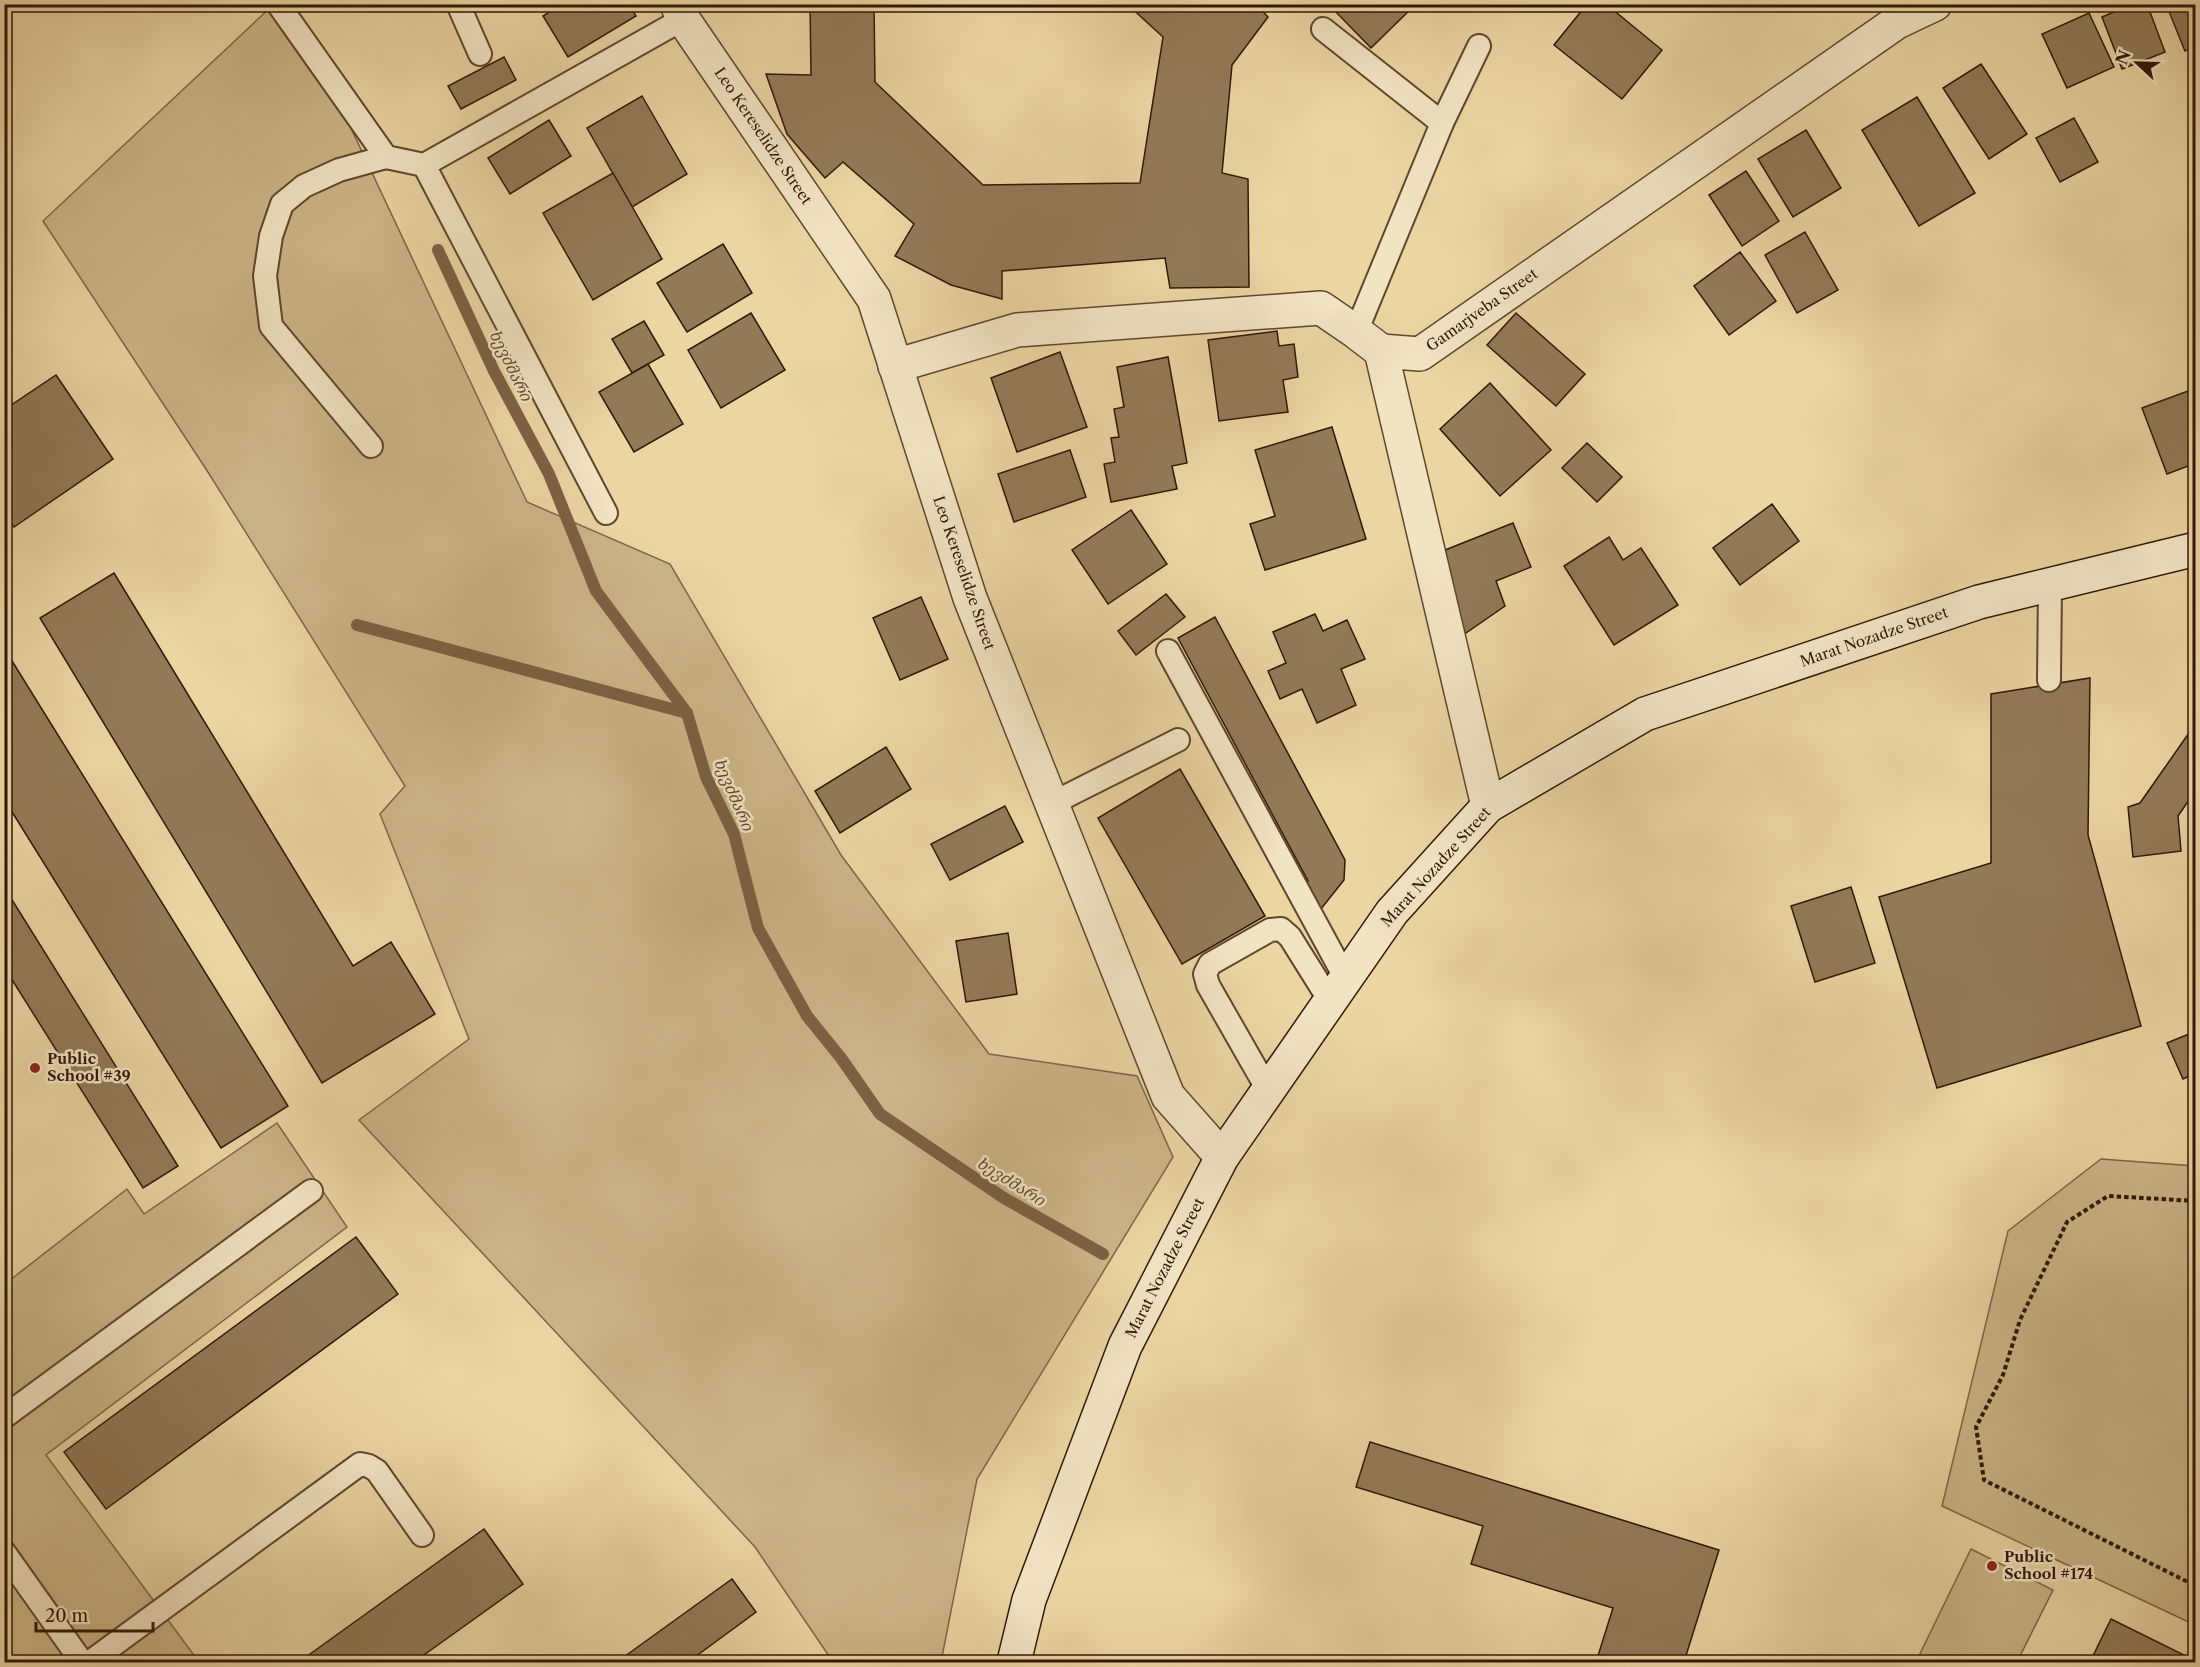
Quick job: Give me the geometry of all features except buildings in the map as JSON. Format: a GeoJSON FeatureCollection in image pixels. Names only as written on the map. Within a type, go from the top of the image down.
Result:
{"type":"FeatureCollection","features":[{"type":"Feature","properties":{"kind":"street","name":"Gamarjveba Street"},"geometry":{"type":"LineString","coordinates":[[1369,341],[1420,354],[1897,22],[1935,4]]}},
{"type":"Feature","properties":{"kind":"street","name":"Leo Kereselidze Street"},"geometry":{"type":"LineString","coordinates":[[680,12],[874,299],[970,598],[1168,1096],[1222,1157]]}},
{"type":"Feature","properties":{"kind":"street"},"geometry":{"type":"LineString","coordinates":[[895,366],[1017,330],[1321,308],[1369,341],[1488,806]]}},
{"type":"Feature","properties":{"kind":"street","name":"Marat Nozadze Street"},"geometry":{"type":"LineString","coordinates":[[1014,1662],[1029,1600],[1125,1346],[1222,1157],[1392,912],[1488,806],[1645,714],[1979,602],[2196,549]]}},
{"type":"Feature","properties":{"kind":"lane"},"geometry":{"type":"LineString","coordinates":[[278,4],[386,157]]}},
{"type":"Feature","properties":{"kind":"lane"},"geometry":{"type":"LineString","coordinates":[[458,4],[480,54]]}},
{"type":"Feature","properties":{"kind":"lane"},"geometry":{"type":"LineString","coordinates":[[371,446],[271,326],[265,276],[271,236],[282,204],[304,186],[339,170],[386,157],[424,165],[680,12]]}},
{"type":"Feature","properties":{"kind":"lane"},"geometry":{"type":"LineString","coordinates":[[1323,29],[1442,123]]}},
{"type":"Feature","properties":{"kind":"lane"},"geometry":{"type":"LineString","coordinates":[[1369,341],[1442,123],[1479,46]]}},
{"type":"Feature","properties":{"kind":"lane"},"geometry":{"type":"LineString","coordinates":[[424,165],[606,513]]}},
{"type":"Feature","properties":{"kind":"lane"},"geometry":{"type":"LineString","coordinates":[[2049,680],[2050,585]]}},
{"type":"Feature","properties":{"kind":"lane"},"geometry":{"type":"LineString","coordinates":[[1168,651],[1338,990]]}},
{"type":"Feature","properties":{"kind":"lane"},"geometry":{"type":"LineString","coordinates":[[1051,804],[1178,740]]}},
{"type":"Feature","properties":{"kind":"lane"},"geometry":{"type":"LineString","coordinates":[[1268,1090],[1209,985],[1204,974],[1210,964],[1270,930],[1281,929],[1338,990]]}},
{"type":"Feature","properties":{"kind":"lane"},"geometry":{"type":"LineString","coordinates":[[4,1417],[311,1191]]}},
{"type":"Feature","properties":{"kind":"lane"},"geometry":{"type":"LineString","coordinates":[[90,1662],[360,1464],[369,1466],[377,1472],[422,1535]]}},
{"type":"Feature","properties":{"kind":"lane"},"geometry":{"type":"LineString","coordinates":[[4,1552],[82,1662]]}},
{"type":"Feature","properties":{"kind":"path"},"geometry":{"type":"LineString","coordinates":[[2196,1201],[2108,1196],[2067,1222],[2020,1320],[2003,1375],[1976,1427],[1984,1479],[2196,1587]]}},
{"type":"Feature","properties":{"kind":"shaded area"},"geometry":{"type":"Polygon","coordinates":[[[273,5],[293,5],[527,502],[670,564],[841,855],[989,1054],[1137,1076],[1173,1157],[977,1479],[941,1662],[833,1662],[755,1547],[359,1120],[469,1039],[380,814],[405,786],[206,469],[43,221],[273,5]]]}},
{"type":"Feature","properties":{"kind":"shaded area"},"geometry":{"type":"Polygon","coordinates":[[[277,1123],[347,1227],[46,1455],[199,1662],[5,1662],[5,1284],[127,1189],[144,1214],[277,1123]]]}},
{"type":"Feature","properties":{"kind":"shaded area"},"geometry":{"type":"Polygon","coordinates":[[[2101,1159],[2195,1166],[2195,1625],[1942,1506],[2008,1231],[2101,1159]]]}},
{"type":"Feature","properties":{"kind":"shaded area"},"geometry":{"type":"Polygon","coordinates":[[[1971,1549],[2053,1590],[2017,1662],[1916,1662],[1971,1549]]]}},
{"type":"Feature","properties":{"kind":"waterway","name":"ხევძმარი"},"geometry":{"type":"LineString","coordinates":[[438,250],[494,371],[549,474],[596,591],[687,713],[706,777],[734,834],[758,928],[807,1016],[841,1058],[880,1114],[1004,1198],[1103,1254]]}},
{"type":"Feature","properties":{"kind":"waterway"},"geometry":{"type":"LineString","coordinates":[[357,625],[687,713]]}},
{"type":"Feature","properties":{"kind":"place","name":"Public School #39"},"geometry":{"type":"Point","coordinates":[35,1068]}},
{"type":"Feature","properties":{"kind":"place","name":"Public School #174"},"geometry":{"type":"Point","coordinates":[1992,1566]}}]}
